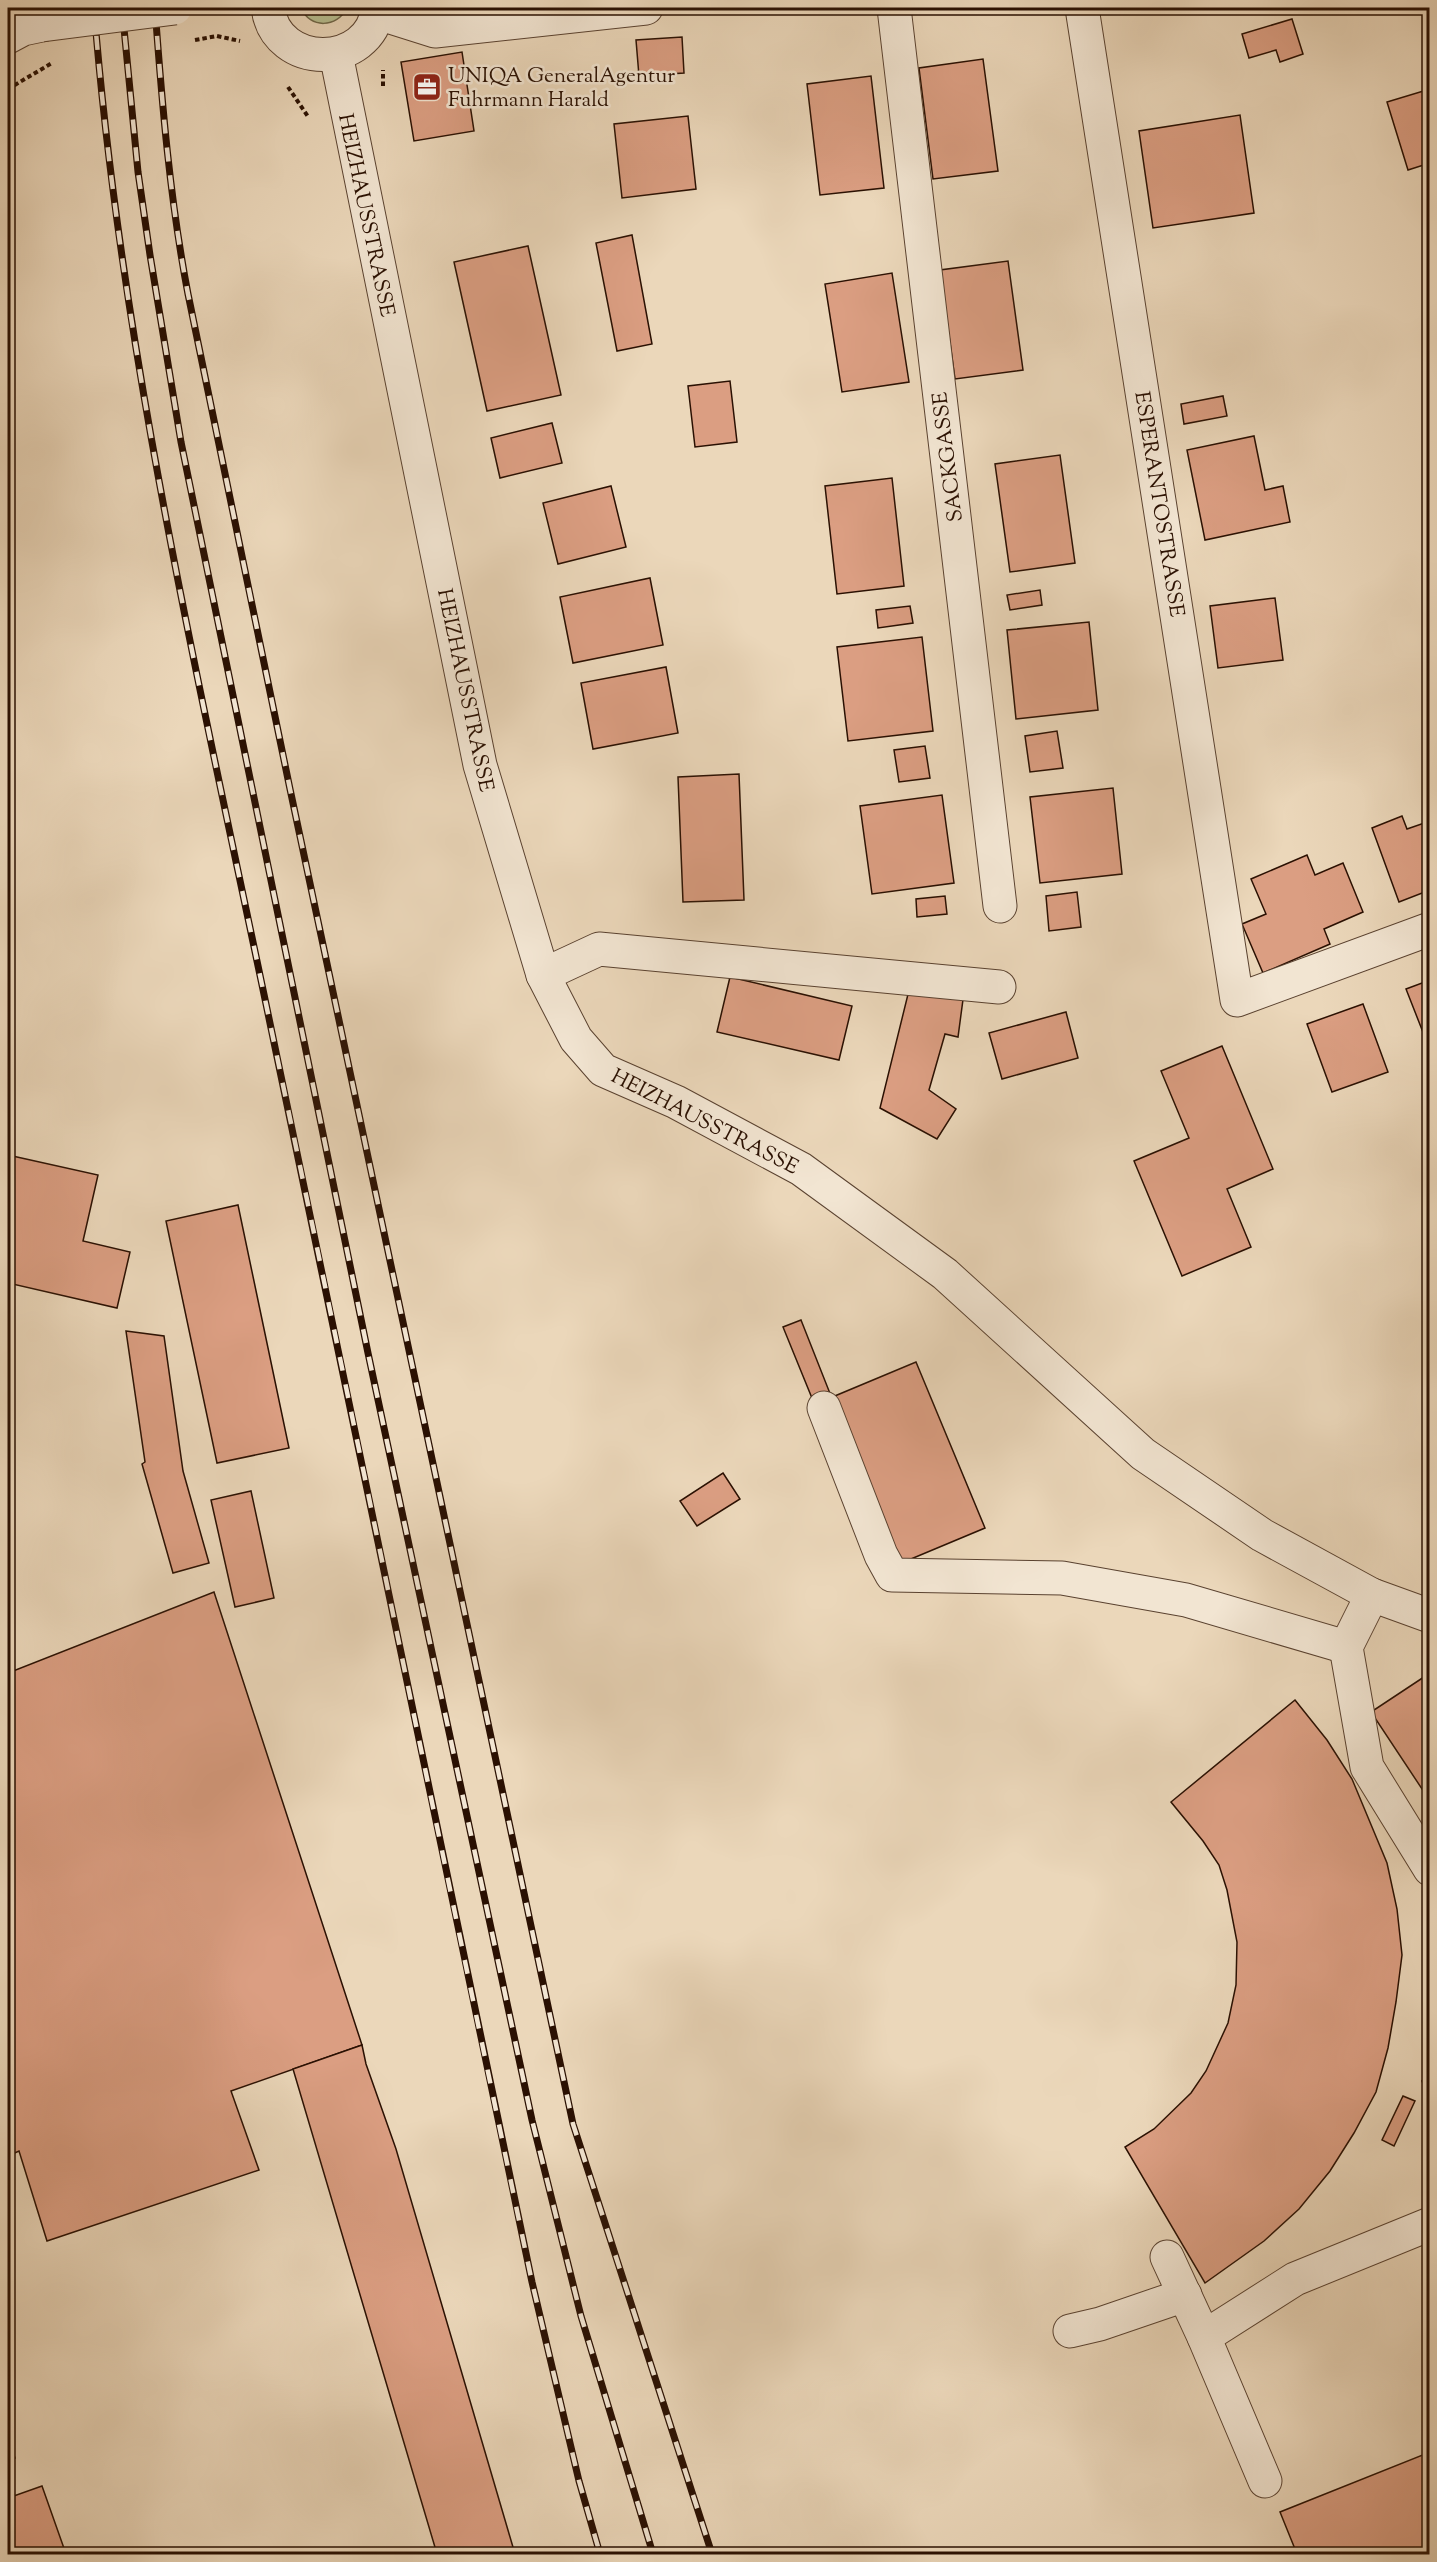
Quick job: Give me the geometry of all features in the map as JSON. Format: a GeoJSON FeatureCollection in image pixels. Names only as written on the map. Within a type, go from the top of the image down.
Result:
{"type":"FeatureCollection","features":[{"type":"Feature","properties":{"kind":"street"},"geometry":{"type":"LineString","coordinates":[[8,37],[23,29],[42,25],[175,8]]}},
{"type":"Feature","properties":{"kind":"street"},"geometry":{"type":"LineString","coordinates":[[268,8],[276,31],[288,43],[303,52],[319,56],[350,49],[372,27],[378,10],[435,31],[646,8]]}},
{"type":"Feature","properties":{"kind":"street","name":"SACKGASSE"},"geometry":{"type":"LineString","coordinates":[[894,8],[1000,906]]}},
{"type":"Feature","properties":{"kind":"street","name":"ESPERANTOSTRASSE"},"geometry":{"type":"LineString","coordinates":[[1082,8],[1237,1000],[1430,929]]}},
{"type":"Feature","properties":{"kind":"street","name":"HEIZHAUSSTRASSE"},"geometry":{"type":"LineString","coordinates":[[336,54],[480,765],[543,975],[576,1039],[603,1070],[676,1102],[801,1169],[945,1274],[1143,1454],[1262,1535],[1372,1595],[1430,1616]]}},
{"type":"Feature","properties":{"kind":"street"},"geometry":{"type":"LineString","coordinates":[[543,975],[599,949],[999,987]]}},
{"type":"Feature","properties":{"kind":"street"},"geometry":{"type":"LineString","coordinates":[[824,1408],[881,1555],[892,1575],[1062,1578],[1186,1600],[1346,1647]]}},
{"type":"Feature","properties":{"kind":"street"},"geometry":{"type":"LineString","coordinates":[[1372,1595],[1346,1647],[1367,1767],[1430,1869]]}},
{"type":"Feature","properties":{"kind":"street"},"geometry":{"type":"LineString","coordinates":[[1204,2337],[1295,2279],[1430,2224]]}},
{"type":"Feature","properties":{"kind":"street"},"geometry":{"type":"LineString","coordinates":[[1167,2257],[1204,2337],[1265,2481]]}},
{"type":"Feature","properties":{"kind":"street"},"geometry":{"type":"LineString","coordinates":[[1070,2331],[1100,2324],[1185,2295]]}},
{"type":"Feature","properties":{"kind":"path"},"geometry":{"type":"LineString","coordinates":[[8,89],[52,63]]}},
{"type":"Feature","properties":{"kind":"green space"},"geometry":{"type":"Polygon","coordinates":[[[301,8],[347,8],[337,19],[317,23],[305,15],[301,8]]]}},
{"type":"Feature","properties":{"kind":"building"},"geometry":{"type":"Polygon","coordinates":[[[1420,8],[1430,8],[1430,18],[1424,20],[1420,8]]]}},
{"type":"Feature","properties":{"kind":"building"},"geometry":{"type":"Polygon","coordinates":[[[1292,19],[1303,54],[1280,62],[1276,50],[1249,58],[1242,34],[1292,19]]]}},
{"type":"Feature","properties":{"kind":"building"},"geometry":{"type":"Polygon","coordinates":[[[682,37],[684,73],[639,76],[636,40],[682,37]]]}},
{"type":"Feature","properties":{"kind":"building"},"geometry":{"type":"Polygon","coordinates":[[[462,52],[474,131],[414,141],[401,62],[462,52]]]}},
{"type":"Feature","properties":{"kind":"building"},"geometry":{"type":"Polygon","coordinates":[[[983,59],[998,171],[933,179],[919,68],[983,59]]]}},
{"type":"Feature","properties":{"kind":"building"},"geometry":{"type":"Polygon","coordinates":[[[871,76],[884,188],[820,195],[807,84],[871,76]]]}},
{"type":"Feature","properties":{"kind":"building"},"geometry":{"type":"Polygon","coordinates":[[[1430,89],[1430,163],[1408,170],[1387,102],[1430,89]]]}},
{"type":"Feature","properties":{"kind":"building"},"geometry":{"type":"Polygon","coordinates":[[[1240,115],[1254,213],[1153,228],[1139,131],[1240,115]]]}},
{"type":"Feature","properties":{"kind":"building"},"geometry":{"type":"Polygon","coordinates":[[[688,116],[696,189],[622,198],[614,124],[688,116]]]}},
{"type":"Feature","properties":{"kind":"building"},"geometry":{"type":"Polygon","coordinates":[[[632,235],[652,344],[617,351],[596,243],[632,235]]]}},
{"type":"Feature","properties":{"kind":"building"},"geometry":{"type":"Polygon","coordinates":[[[528,246],[561,395],[487,411],[454,262],[528,246]]]}},
{"type":"Feature","properties":{"kind":"building"},"geometry":{"type":"Polygon","coordinates":[[[1008,261],[1023,370],[955,379],[940,270],[1008,261]]]}},
{"type":"Feature","properties":{"kind":"building"},"geometry":{"type":"Polygon","coordinates":[[[892,273],[909,382],[842,392],[825,284],[892,273]]]}},
{"type":"Feature","properties":{"kind":"building"},"geometry":{"type":"Polygon","coordinates":[[[730,381],[737,442],[695,447],[688,386],[730,381]]]}},
{"type":"Feature","properties":{"kind":"building"},"geometry":{"type":"Polygon","coordinates":[[[1223,396],[1227,416],[1184,424],[1181,404],[1223,396]]]}},
{"type":"Feature","properties":{"kind":"building"},"geometry":{"type":"Polygon","coordinates":[[[552,423],[562,463],[500,478],[491,438],[552,423]]]}},
{"type":"Feature","properties":{"kind":"building"},"geometry":{"type":"Polygon","coordinates":[[[1254,436],[1265,490],[1283,486],[1290,522],[1205,540],[1187,450],[1254,436]]]}},
{"type":"Feature","properties":{"kind":"building"},"geometry":{"type":"Polygon","coordinates":[[[1060,455],[1075,563],[1010,572],[995,464],[1060,455]]]}},
{"type":"Feature","properties":{"kind":"building"},"geometry":{"type":"Polygon","coordinates":[[[892,478],[904,586],[837,594],[825,486],[892,478]]]}},
{"type":"Feature","properties":{"kind":"building"},"geometry":{"type":"Polygon","coordinates":[[[611,486],[626,547],[558,564],[543,503],[611,486]]]}},
{"type":"Feature","properties":{"kind":"building"},"geometry":{"type":"Polygon","coordinates":[[[650,578],[663,645],[573,663],[560,597],[650,578]]]}},
{"type":"Feature","properties":{"kind":"building"},"geometry":{"type":"Polygon","coordinates":[[[1040,590],[1042,605],[1010,610],[1007,595],[1040,590]]]}},
{"type":"Feature","properties":{"kind":"building"},"geometry":{"type":"Polygon","coordinates":[[[1275,598],[1283,660],[1218,668],[1210,606],[1275,598]]]}},
{"type":"Feature","properties":{"kind":"building"},"geometry":{"type":"Polygon","coordinates":[[[910,606],[913,623],[878,628],[876,610],[910,606]]]}},
{"type":"Feature","properties":{"kind":"building"},"geometry":{"type":"Polygon","coordinates":[[[1089,622],[1098,710],[1016,719],[1007,630],[1089,622]]]}},
{"type":"Feature","properties":{"kind":"building"},"geometry":{"type":"Polygon","coordinates":[[[922,637],[933,731],[848,741],[837,647],[922,637]]]}},
{"type":"Feature","properties":{"kind":"building"},"geometry":{"type":"Polygon","coordinates":[[[666,667],[678,733],[593,749],[581,683],[666,667]]]}},
{"type":"Feature","properties":{"kind":"building"},"geometry":{"type":"Polygon","coordinates":[[[1057,731],[1063,768],[1030,772],[1025,736],[1057,731]]]}},
{"type":"Feature","properties":{"kind":"building"},"geometry":{"type":"Polygon","coordinates":[[[925,746],[930,778],[899,782],[894,750],[925,746]]]}},
{"type":"Feature","properties":{"kind":"building"},"geometry":{"type":"Polygon","coordinates":[[[739,774],[744,900],[683,902],[678,777],[739,774]]]}},
{"type":"Feature","properties":{"kind":"building"},"geometry":{"type":"Polygon","coordinates":[[[1113,788],[1122,874],[1040,883],[1030,797],[1113,788]]]}},
{"type":"Feature","properties":{"kind":"building"},"geometry":{"type":"Polygon","coordinates":[[[942,795],[954,883],[872,894],[860,806],[942,795]]]}},
{"type":"Feature","properties":{"kind":"building"},"geometry":{"type":"Polygon","coordinates":[[[1402,816],[1407,829],[1430,821],[1430,890],[1399,902],[1372,828],[1402,816]]]}},
{"type":"Feature","properties":{"kind":"building"},"geometry":{"type":"Polygon","coordinates":[[[1307,855],[1315,875],[1343,863],[1363,912],[1324,929],[1330,944],[1263,973],[1242,924],[1266,914],[1251,879],[1307,855]]]}},
{"type":"Feature","properties":{"kind":"building"},"geometry":{"type":"Polygon","coordinates":[[[1077,892],[1081,927],[1049,931],[1046,896],[1077,892]]]}},
{"type":"Feature","properties":{"kind":"building"},"geometry":{"type":"Polygon","coordinates":[[[945,896],[947,914],[917,917],[916,899],[945,896]]]}},
{"type":"Feature","properties":{"kind":"building"},"geometry":{"type":"Polygon","coordinates":[[[730,977],[852,1006],[839,1060],[717,1032],[730,977]]]}},
{"type":"Feature","properties":{"kind":"building"},"geometry":{"type":"Polygon","coordinates":[[[912,978],[964,992],[958,1037],[945,1034],[929,1090],[956,1109],[937,1139],[880,1108],[912,978]]]}},
{"type":"Feature","properties":{"kind":"building"},"geometry":{"type":"Polygon","coordinates":[[[1430,980],[1430,1045],[1428,1045],[1406,989],[1430,980]]]}},
{"type":"Feature","properties":{"kind":"building"},"geometry":{"type":"Polygon","coordinates":[[[1363,1004],[1388,1072],[1332,1092],[1307,1024],[1363,1004]]]}},
{"type":"Feature","properties":{"kind":"building"},"geometry":{"type":"Polygon","coordinates":[[[1066,1012],[1078,1058],[1002,1079],[989,1033],[1066,1012]]]}},
{"type":"Feature","properties":{"kind":"building"},"geometry":{"type":"Polygon","coordinates":[[[1222,1046],[1273,1169],[1227,1189],[1251,1247],[1182,1276],[1134,1161],[1189,1138],[1161,1071],[1222,1046]]]}},
{"type":"Feature","properties":{"kind":"building"},"geometry":{"type":"Polygon","coordinates":[[[8,1155],[98,1175],[83,1241],[130,1252],[117,1308],[8,1283],[8,1155]]]}},
{"type":"Feature","properties":{"kind":"building"},"geometry":{"type":"Polygon","coordinates":[[[238,1205],[289,1448],[217,1463],[166,1221],[238,1205]]]}},
{"type":"Feature","properties":{"kind":"building"},"geometry":{"type":"Polygon","coordinates":[[[801,1320],[831,1396],[814,1403],[783,1327],[801,1320]]]}},
{"type":"Feature","properties":{"kind":"building"},"geometry":{"type":"Polygon","coordinates":[[[126,1331],[164,1336],[183,1471],[209,1563],[173,1573],[142,1464],[145,1462],[126,1331]]]}},
{"type":"Feature","properties":{"kind":"building"},"geometry":{"type":"Polygon","coordinates":[[[916,1362],[985,1528],[899,1564],[830,1398],[916,1362]]]}},
{"type":"Feature","properties":{"kind":"building"},"geometry":{"type":"Polygon","coordinates":[[[723,1473],[740,1499],[697,1526],[680,1501],[723,1473]]]}},
{"type":"Feature","properties":{"kind":"building"},"geometry":{"type":"Polygon","coordinates":[[[251,1491],[274,1598],[235,1607],[211,1500],[251,1491]]]}},
{"type":"Feature","properties":{"kind":"building"},"geometry":{"type":"Polygon","coordinates":[[[214,1592],[362,2045],[231,2091],[259,2170],[47,2241],[19,2151],[8,2156],[8,1673],[214,1592]]]}},
{"type":"Feature","properties":{"kind":"building"},"geometry":{"type":"Polygon","coordinates":[[[1430,1673],[1430,1801],[1371,1712],[1430,1673]]]}},
{"type":"Feature","properties":{"kind":"building"},"geometry":{"type":"Polygon","coordinates":[[[1295,1700],[1327,1740],[1352,1779],[1387,1863],[1397,1909],[1402,1955],[1396,2002],[1388,2048],[1376,2092],[1330,2171],[1299,2209],[1264,2241],[1205,2283],[1125,2147],[1154,2129],[1191,2093],[1206,2071],[1228,2023],[1236,1985],[1237,1942],[1227,1890],[1219,1865],[1203,1841],[1171,1802],[1295,1700]]]}},
{"type":"Feature","properties":{"kind":"building"},"geometry":{"type":"Polygon","coordinates":[[[362,2045],[366,2064],[396,2149],[515,2554],[437,2554],[293,2069],[362,2045]]]}},
{"type":"Feature","properties":{"kind":"building"},"geometry":{"type":"Polygon","coordinates":[[[1430,2078],[1430,2102],[1422,2081],[1430,2078]]]}},
{"type":"Feature","properties":{"kind":"building"},"geometry":{"type":"Polygon","coordinates":[[[1403,2096],[1415,2101],[1394,2146],[1382,2140],[1403,2096]]]}},
{"type":"Feature","properties":{"kind":"building"},"geometry":{"type":"Polygon","coordinates":[[[8,2437],[15,2458],[8,2460],[8,2437]]]}},
{"type":"Feature","properties":{"kind":"building"},"geometry":{"type":"Polygon","coordinates":[[[1430,2452],[1430,2554],[1297,2554],[1280,2512],[1430,2452]]]}},
{"type":"Feature","properties":{"kind":"building"},"geometry":{"type":"Polygon","coordinates":[[[42,2486],[66,2554],[8,2554],[8,2498],[42,2486]]]}},
{"type":"Feature","properties":{"kind":"railway"},"geometry":{"type":"LineString","coordinates":[[94,8],[106,137],[123,265],[143,393],[191,647],[532,2282],[579,2481],[600,2554]]}},
{"type":"Feature","properties":{"kind":"railway"},"geometry":{"type":"LineString","coordinates":[[122,8],[138,172],[181,442],[368,1353],[532,2120],[581,2316],[653,2554]]}},
{"type":"Feature","properties":{"kind":"railway"},"geometry":{"type":"LineString","coordinates":[[155,8],[171,188],[188,294],[290,789],[573,2124],[712,2554]]}},
{"type":"Feature","properties":{"kind":"place","name":"UNIQA GeneralAgentur Fuhrmann Harald"},"geometry":{"type":"Point","coordinates":[427,87]}}]}
